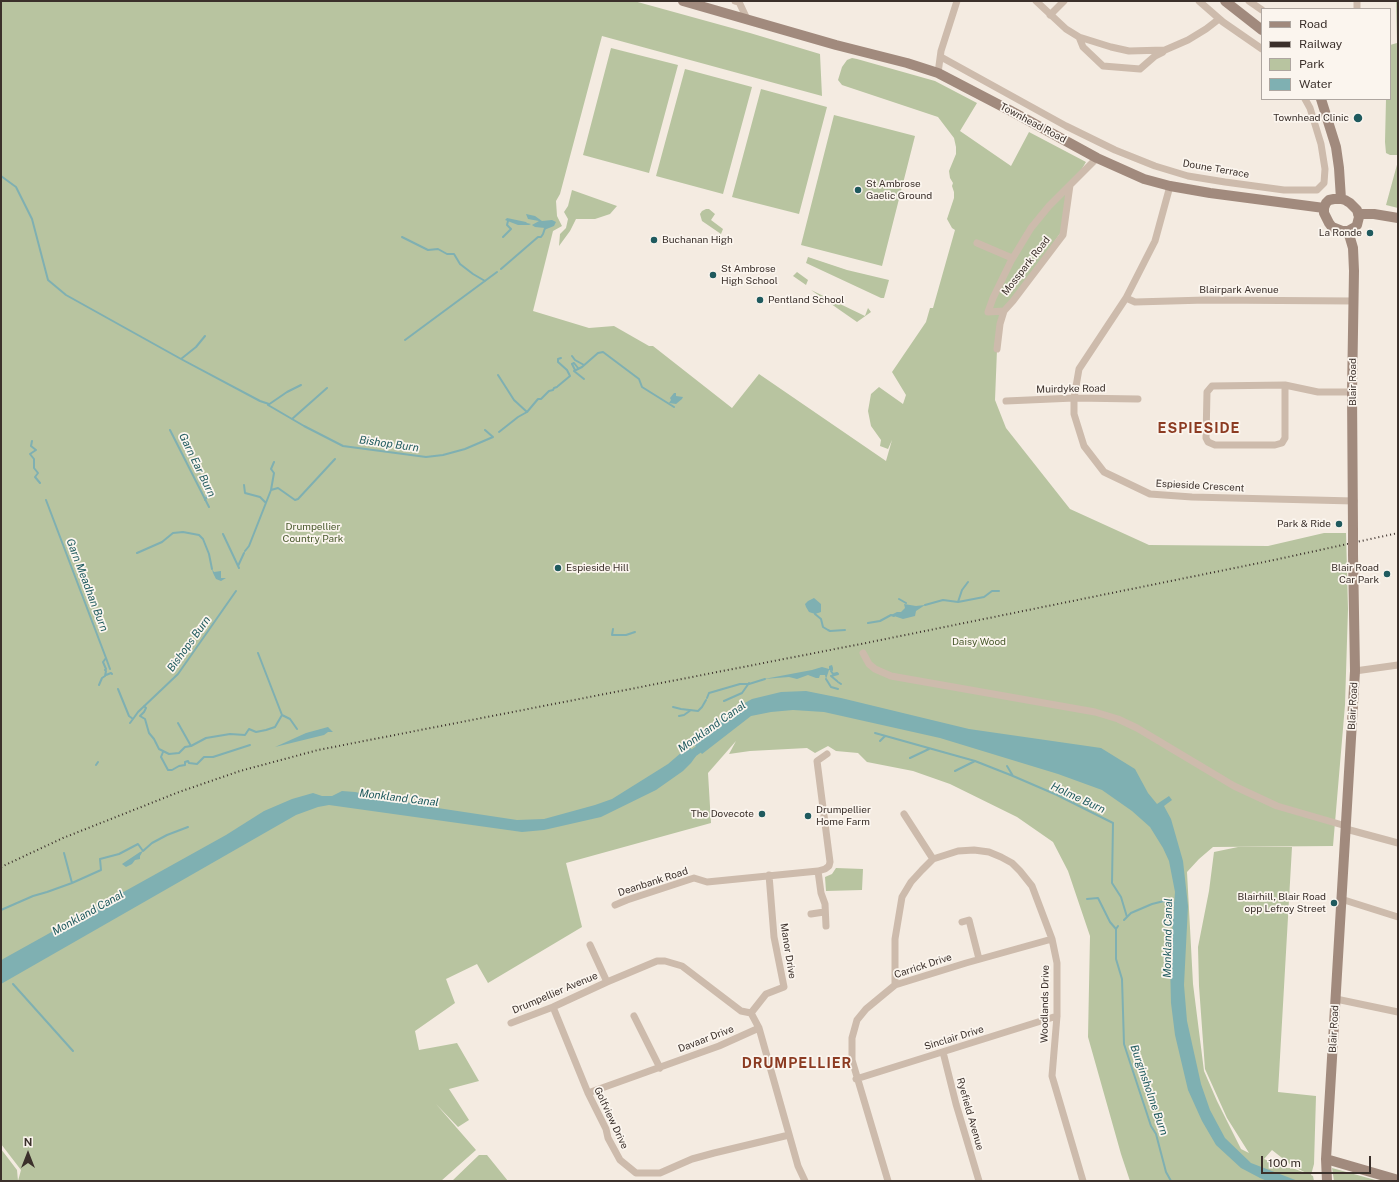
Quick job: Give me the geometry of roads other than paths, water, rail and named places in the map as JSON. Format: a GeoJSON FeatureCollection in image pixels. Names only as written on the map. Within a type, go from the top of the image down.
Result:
{"type":"FeatureCollection","features":[{"type":"Feature","properties":{"kind":"street","name":"Townhead Road"},"geometry":{"type":"LineString","coordinates":[[683,1],[836,45],[907,63],[938,73],[1097,158],[1144,179],[1170,186],[1210,193],[1324,208]]}},
{"type":"Feature","properties":{"kind":"street"},"geometry":{"type":"LineString","coordinates":[[735,1],[739,2],[747,19]]}},
{"type":"Feature","properties":{"kind":"street"},"geometry":{"type":"LineString","coordinates":[[938,73],[941,51],[957,1]]}},
{"type":"Feature","properties":{"kind":"street"},"geometry":{"type":"LineString","coordinates":[[1036,1],[1066,29],[1079,37],[1129,51],[1165,50]]}},
{"type":"Feature","properties":{"kind":"street"},"geometry":{"type":"LineString","coordinates":[[1050,15],[1064,1]]}},
{"type":"Feature","properties":{"kind":"street"},"geometry":{"type":"LineString","coordinates":[[1199,1],[1219,19],[1261,46]]}},
{"type":"Feature","properties":{"kind":"street"},"geometry":{"type":"LineString","coordinates":[[1225,1],[1261,29]]}},
{"type":"Feature","properties":{"kind":"street"},"geometry":{"type":"LineString","coordinates":[[1249,1],[1261,9]]}},
{"type":"Feature","properties":{"kind":"street"},"geometry":{"type":"LineString","coordinates":[[1079,37],[1083,47],[1103,66],[1140,69],[1155,56],[1188,40],[1219,19]]}},
{"type":"Feature","properties":{"kind":"street","name":"Doune Terrace"},"geometry":{"type":"LineString","coordinates":[[941,57],[1066,126],[1115,150],[1155,166],[1188,176],[1284,190],[1317,190],[1324,183],[1325,169],[1321,144],[1310,108],[1306,100]]}},
{"type":"Feature","properties":{"kind":"street"},"geometry":{"type":"LineString","coordinates":[[1323,100],[1336,147],[1341,198]]}},
{"type":"Feature","properties":{"kind":"street"},"geometry":{"type":"LineString","coordinates":[[1110,163],[1115,150]]}},
{"type":"Feature","properties":{"kind":"street","name":"Mosspark Road"},"geometry":{"type":"LineString","coordinates":[[1004,311],[988,312],[1012,258],[1032,226],[1049,206],[1097,158]]}},
{"type":"Feature","properties":{"kind":"street","name":"Mosspark Road"},"geometry":{"type":"LineString","coordinates":[[997,349],[1000,324],[1004,311],[1063,235],[1070,185]]}},
{"type":"Feature","properties":{"kind":"street","name":"Espieside Crescent"},"geometry":{"type":"LineString","coordinates":[[1170,186],[1155,241],[1126,298],[1079,369],[1074,398],[1074,414],[1084,446],[1104,472],[1150,494],[1192,497],[1354,501]]}},
{"type":"Feature","properties":{"kind":"street"},"geometry":{"type":"LineString","coordinates":[[1341,198],[1354,206],[1359,217],[1357,225],[1348,231],[1342,231],[1332,227],[1326,219],[1324,208],[1329,200],[1341,198]]}},
{"type":"Feature","properties":{"kind":"street"},"geometry":{"type":"LineString","coordinates":[[1358,214],[1374,214],[1398,218]]}},
{"type":"Feature","properties":{"kind":"street","name":"Blair Road"},"geometry":{"type":"LineString","coordinates":[[1327,1181],[1326,1159],[1355,671],[1352,392],[1354,301],[1353,248],[1348,231]]}},
{"type":"Feature","properties":{"kind":"street"},"geometry":{"type":"LineString","coordinates":[[977,243],[1012,258]]}},
{"type":"Feature","properties":{"kind":"street","name":"Blairpark Avenue"},"geometry":{"type":"LineString","coordinates":[[1126,298],[1135,302],[1206,300],[1354,301]]}},
{"type":"Feature","properties":{"kind":"street"},"geometry":{"type":"LineString","coordinates":[[1285,385],[1285,438],[1282,443],[1275,445],[1214,445],[1208,442],[1206,438],[1207,392],[1210,387],[1215,385],[1285,385],[1318,392],[1352,392]]}},
{"type":"Feature","properties":{"kind":"street","name":"Muirdyke Road"},"geometry":{"type":"LineString","coordinates":[[1006,401],[1074,398],[1138,399]]}},
{"type":"Feature","properties":{"kind":"street"},"geometry":{"type":"LineString","coordinates":[[863,653],[869,664],[875,669],[891,676],[1095,712],[1118,719],[1137,728],[1234,786],[1277,806],[1398,842]]}},
{"type":"Feature","properties":{"kind":"street"},"geometry":{"type":"LineString","coordinates":[[1355,671],[1398,665]]}},
{"type":"Feature","properties":{"kind":"street"},"geometry":{"type":"LineString","coordinates":[[826,926],[824,912],[825,904],[821,893],[818,871],[829,866],[830,862],[817,760],[827,754]]}},
{"type":"Feature","properties":{"kind":"street"},"geometry":{"type":"LineString","coordinates":[[904,814],[933,860]]}},
{"type":"Feature","properties":{"kind":"street","name":"Woodlands Drive"},"geometry":{"type":"LineString","coordinates":[[895,985],[895,938],[902,897],[911,882],[933,860],[958,851],[974,850],[989,852],[1012,863],[1032,886],[1052,939],[1057,963],[1057,1016],[1052,1076],[1083,1181]]}},
{"type":"Feature","properties":{"kind":"street","name":"Deanbank Road"},"geometry":{"type":"LineString","coordinates":[[615,905],[694,878],[707,882],[818,871]]}},
{"type":"Feature","properties":{"kind":"street","name":"Manor Drive"},"geometry":{"type":"LineString","coordinates":[[751,1013],[766,994],[784,987],[774,937],[769,875]]}},
{"type":"Feature","properties":{"kind":"street"},"geometry":{"type":"LineString","coordinates":[[1341,899],[1398,917]]}},
{"type":"Feature","properties":{"kind":"street"},"geometry":{"type":"LineString","coordinates":[[811,914],[824,912]]}},
{"type":"Feature","properties":{"kind":"street"},"geometry":{"type":"LineString","coordinates":[[969,920],[979,959]]}},
{"type":"Feature","properties":{"kind":"street","name":"Carrick Drive"},"geometry":{"type":"LineString","coordinates":[[888,1181],[856,1079],[852,1060],[852,1038],[857,1020],[866,1009],[895,985],[979,959],[1052,939]]}},
{"type":"Feature","properties":{"kind":"street","name":"Drumpellier Avenue"},"geometry":{"type":"LineString","coordinates":[[590,945],[607,982]]}},
{"type":"Feature","properties":{"kind":"street","name":"Drumpellier Avenue"},"geometry":{"type":"LineString","coordinates":[[510,1023],[553,1007],[657,961],[664,961],[682,966],[741,1011],[751,1013]]}},
{"type":"Feature","properties":{"kind":"street"},"geometry":{"type":"LineString","coordinates":[[1336,999],[1398,1012]]}},
{"type":"Feature","properties":{"kind":"street","name":"Golfview Drive"},"geometry":{"type":"LineString","coordinates":[[553,1007],[588,1093],[606,1129],[608,1138],[620,1160],[636,1173]]}},
{"type":"Feature","properties":{"kind":"street"},"geometry":{"type":"LineString","coordinates":[[751,1013],[759,1028],[798,1166],[805,1181]]}},
{"type":"Feature","properties":{"kind":"street"},"geometry":{"type":"LineString","coordinates":[[634,1016],[660,1068]]}},
{"type":"Feature","properties":{"kind":"street","name":"Sinclair Drive"},"geometry":{"type":"LineString","coordinates":[[856,1079],[1057,1016]]}},
{"type":"Feature","properties":{"kind":"street","name":"Davaar Drive"},"geometry":{"type":"LineString","coordinates":[[588,1093],[660,1068],[731,1041],[759,1028]]}},
{"type":"Feature","properties":{"kind":"street","name":"Ryefield Avenue"},"geometry":{"type":"LineString","coordinates":[[942,1052],[979,1181]]}},
{"type":"Feature","properties":{"kind":"street"},"geometry":{"type":"LineString","coordinates":[[633,1181],[636,1173],[660,1173],[692,1159],[790,1135]]}},
{"type":"Feature","properties":{"kind":"street"},"geometry":{"type":"LineString","coordinates":[[1326,1159],[1398,1180]]}},
{"type":"Feature","properties":{"kind":"water"},"geometry":{"type":"Polygon","coordinates":[[[526,214],[535,216],[542,221],[552,220],[556,222],[554,226],[544,230],[545,228],[535,227],[532,225],[539,221],[528,219],[526,214]]]}},
{"type":"Feature","properties":{"kind":"water"},"geometry":{"type":"Polygon","coordinates":[[[507,218],[531,224],[518,225],[505,220],[507,218]]]}},
{"type":"Feature","properties":{"kind":"water"},"geometry":{"type":"Polygon","coordinates":[[[674,393],[676,393],[676,396],[683,397],[676,404],[669,403],[671,400],[670,398],[674,393]]]}},
{"type":"Feature","properties":{"kind":"water"},"geometry":{"type":"Polygon","coordinates":[[[212,569],[214,572],[221,571],[221,578],[226,578],[221,581],[216,579],[212,569]]]}},
{"type":"Feature","properties":{"kind":"water"},"geometry":{"type":"Polygon","coordinates":[[[814,598],[821,604],[821,612],[815,614],[809,612],[805,604],[814,598]]]}},
{"type":"Feature","properties":{"kind":"water"},"geometry":{"type":"Polygon","coordinates":[[[904,604],[916,606],[925,605],[916,611],[915,616],[903,619],[891,615],[901,612],[905,608],[904,604]]]}},
{"type":"Feature","properties":{"kind":"water"},"geometry":{"type":"Polygon","coordinates":[[[832,665],[833,671],[829,670],[826,679],[825,675],[820,675],[819,678],[816,678],[808,675],[797,679],[789,677],[764,679],[822,667],[829,669],[829,666],[832,665]]]}},
{"type":"Feature","properties":{"kind":"water"},"geometry":{"type":"Polygon","coordinates":[[[806,691],[969,729],[1101,748],[1135,769],[1148,793],[1157,804],[1169,796],[1172,800],[1164,806],[1171,819],[1183,861],[1188,906],[1184,985],[1187,1021],[1201,1084],[1210,1110],[1225,1138],[1251,1163],[1298,1181],[1267,1181],[1241,1168],[1216,1145],[1202,1121],[1188,1090],[1175,1035],[1171,1003],[1170,963],[1175,892],[1169,861],[1150,827],[1132,811],[1102,790],[1058,774],[940,738],[824,712],[793,710],[751,716],[702,754],[693,743],[732,710],[752,699],[781,692],[806,691]]]}},
{"type":"Feature","properties":{"kind":"water"},"geometry":{"type":"Polygon","coordinates":[[[328,727],[333,732],[328,732],[324,735],[275,747],[306,733],[328,727]]]}},
{"type":"Feature","properties":{"kind":"water"},"geometry":{"type":"Polygon","coordinates":[[[689,746],[696,756],[691,763],[683,771],[656,790],[601,817],[544,830],[522,832],[329,805],[318,807],[296,815],[1,984],[1,961],[3,959],[226,835],[264,811],[292,799],[313,793],[322,796],[332,796],[342,791],[355,792],[431,807],[517,820],[544,819],[612,799],[668,764],[689,746]]]}},
{"type":"Feature","properties":{"kind":"water"},"geometry":{"type":"Polygon","coordinates":[[[143,851],[140,859],[135,860],[132,864],[126,867],[122,864],[140,852],[143,851]]]}},
{"type":"Feature","properties":{"kind":"waterway"},"geometry":{"type":"LineString","coordinates":[[1,176],[16,187],[32,219],[48,280],[66,295],[181,359],[260,401],[269,404]]}},
{"type":"Feature","properties":{"kind":"waterway"},"geometry":{"type":"LineString","coordinates":[[503,237],[511,229],[507,225],[508,221]]}},
{"type":"Feature","properties":{"kind":"waterway"},"geometry":{"type":"LineString","coordinates":[[501,269],[538,237],[541,237],[545,228]]}},
{"type":"Feature","properties":{"kind":"waterway"},"geometry":{"type":"LineString","coordinates":[[402,237],[428,250],[438,249],[447,254],[454,254],[460,264],[485,281]]}},
{"type":"Feature","properties":{"kind":"waterway"},"geometry":{"type":"LineString","coordinates":[[405,340],[497,272]]}},
{"type":"Feature","properties":{"kind":"waterway"},"geometry":{"type":"LineString","coordinates":[[181,359],[196,347],[205,336]]}},
{"type":"Feature","properties":{"kind":"waterway"},"geometry":{"type":"LineString","coordinates":[[584,379],[574,371],[582,367],[598,353],[603,352],[639,379],[642,387],[674,407]]}},
{"type":"Feature","properties":{"kind":"waterway"},"geometry":{"type":"LineString","coordinates":[[572,356],[575,360],[584,365]]}},
{"type":"Feature","properties":{"kind":"waterway"},"geometry":{"type":"LineString","coordinates":[[558,386],[570,376],[567,370],[558,362],[558,359],[561,358]]}},
{"type":"Feature","properties":{"kind":"waterway"},"geometry":{"type":"LineString","coordinates":[[575,370],[572,364],[574,363],[578,368]]}},
{"type":"Feature","properties":{"kind":"waterway"},"geometry":{"type":"LineString","coordinates":[[498,375],[514,400],[527,412]]}},
{"type":"Feature","properties":{"kind":"waterway","name":"Bishop Burn"},"geometry":{"type":"LineString","coordinates":[[301,385],[287,392],[268,405],[343,446],[426,457],[443,455],[465,449],[493,437],[485,430]]}},
{"type":"Feature","properties":{"kind":"waterway"},"geometry":{"type":"LineString","coordinates":[[499,432],[527,412],[538,399],[541,399],[549,391],[557,387]]}},
{"type":"Feature","properties":{"kind":"waterway"},"geometry":{"type":"LineString","coordinates":[[292,419],[327,388]]}},
{"type":"Feature","properties":{"kind":"waterway","name":"Garn Ear Burn"},"geometry":{"type":"LineString","coordinates":[[170,430],[209,507]]}},
{"type":"Feature","properties":{"kind":"waterway","name":"Garn Meadhan Burn"},"geometry":{"type":"LineString","coordinates":[[32,441],[31,446],[36,450],[30,454],[34,459],[34,468],[38,473],[35,477],[40,483]]}},
{"type":"Feature","properties":{"kind":"waterway","name":"Bishops Burn"},"geometry":{"type":"LineString","coordinates":[[245,551],[249,546],[271,490],[278,488],[295,500],[298,499],[335,459]]}},
{"type":"Feature","properties":{"kind":"waterway"},"geometry":{"type":"LineString","coordinates":[[271,490],[274,473],[271,469],[274,462]]}},
{"type":"Feature","properties":{"kind":"waterway"},"geometry":{"type":"LineString","coordinates":[[244,485],[245,493],[260,497],[265,502]]}},
{"type":"Feature","properties":{"kind":"waterway"},"geometry":{"type":"LineString","coordinates":[[205,500],[211,489]]}},
{"type":"Feature","properties":{"kind":"waterway","name":"Garn Meadhan Burn"},"geometry":{"type":"LineString","coordinates":[[46,500],[106,658],[103,662],[106,669],[105,676]]}},
{"type":"Feature","properties":{"kind":"waterway","name":"Garn Ear Burn"},"geometry":{"type":"LineString","coordinates":[[137,553],[162,542],[173,533],[183,532],[199,535],[203,539],[209,554]]}},
{"type":"Feature","properties":{"kind":"waterway","name":"Bishops Burn"},"geometry":{"type":"LineString","coordinates":[[223,534],[239,568]]}},
{"type":"Feature","properties":{"kind":"waterway","name":"Bishops Burn"},"geometry":{"type":"LineString","coordinates":[[238,566],[244,553]]}},
{"type":"Feature","properties":{"kind":"waterway","name":"Garn Ear Burn"},"geometry":{"type":"LineString","coordinates":[[209,554],[212,569]]}},
{"type":"Feature","properties":{"kind":"waterway"},"geometry":{"type":"LineString","coordinates":[[958,602],[962,590],[968,582]]}},
{"type":"Feature","properties":{"kind":"waterway","name":"Bishops Burn"},"geometry":{"type":"LineString","coordinates":[[118,689],[129,716],[133,719],[138,712],[178,674],[236,591]]}},
{"type":"Feature","properties":{"kind":"waterway"},"geometry":{"type":"LineString","coordinates":[[925,605],[943,600],[958,602],[984,597],[992,591],[999,591]]}},
{"type":"Feature","properties":{"kind":"waterway"},"geometry":{"type":"LineString","coordinates":[[899,599],[906,603]]}},
{"type":"Feature","properties":{"kind":"waterway"},"geometry":{"type":"LineString","coordinates":[[815,614],[821,619],[823,627],[828,630],[845,630]]}},
{"type":"Feature","properties":{"kind":"waterway"},"geometry":{"type":"LineString","coordinates":[[868,623],[880,621],[891,615],[894,616]]}},
{"type":"Feature","properties":{"kind":"waterway"},"geometry":{"type":"LineString","coordinates":[[613,629],[612,635],[626,635],[635,632]]}},
{"type":"Feature","properties":{"kind":"waterway"},"geometry":{"type":"LineString","coordinates":[[258,653],[282,715]]}},
{"type":"Feature","properties":{"kind":"waterway"},"geometry":{"type":"LineString","coordinates":[[106,658],[110,669]]}},
{"type":"Feature","properties":{"kind":"waterway"},"geometry":{"type":"LineString","coordinates":[[831,671],[833,674],[838,674],[831,676],[837,681]]}},
{"type":"Feature","properties":{"kind":"waterway","name":"Garn Meadhan Burn"},"geometry":{"type":"LineString","coordinates":[[106,675],[112,674]]}},
{"type":"Feature","properties":{"kind":"waterway","name":"Garn Meadhan Burn"},"geometry":{"type":"LineString","coordinates":[[99,685],[102,678],[105,676]]}},
{"type":"Feature","properties":{"kind":"waterway"},"geometry":{"type":"LineString","coordinates":[[707,698],[709,693],[740,684],[749,684],[765,679]]}},
{"type":"Feature","properties":{"kind":"waterway"},"geometry":{"type":"LineString","coordinates":[[826,679],[831,687],[838,689]]}},
{"type":"Feature","properties":{"kind":"waterway"},"geometry":{"type":"LineString","coordinates":[[724,701],[742,693],[749,683]]}},
{"type":"Feature","properties":{"kind":"waterway"},"geometry":{"type":"LineString","coordinates":[[673,707],[698,711],[706,700]]}},
{"type":"Feature","properties":{"kind":"waterway"},"geometry":{"type":"LineString","coordinates":[[144,706],[146,708],[140,716],[145,719],[149,733],[159,749],[169,754],[179,753],[185,747],[191,746],[206,738],[230,734],[245,735],[249,729],[256,732],[275,727],[282,715],[290,719],[297,729]]}},
{"type":"Feature","properties":{"kind":"waterway"},"geometry":{"type":"LineString","coordinates":[[679,716],[684,715],[691,710]]}},
{"type":"Feature","properties":{"kind":"waterway","name":"Bishops Burn"},"geometry":{"type":"LineString","coordinates":[[130,723],[133,719]]}},
{"type":"Feature","properties":{"kind":"waterway"},"geometry":{"type":"LineString","coordinates":[[178,723],[191,746]]}},
{"type":"Feature","properties":{"kind":"waterway","name":"Holme Burn"},"geometry":{"type":"LineString","coordinates":[[875,733],[975,761],[1013,776]]}},
{"type":"Feature","properties":{"kind":"waterway","name":"Holme Burn"},"geometry":{"type":"LineString","coordinates":[[880,741],[885,736]]}},
{"type":"Feature","properties":{"kind":"waterway","name":"Monkland Canal"},"geometry":{"type":"LineString","coordinates":[[685,759],[706,744]]}},
{"type":"Feature","properties":{"kind":"waterway"},"geometry":{"type":"LineString","coordinates":[[163,752],[161,757],[168,770],[172,770],[179,766],[185,765],[185,762],[188,761],[189,763],[197,764],[204,757],[213,757],[250,745]]}},
{"type":"Feature","properties":{"kind":"waterway"},"geometry":{"type":"LineString","coordinates":[[910,758],[929,749]]}},
{"type":"Feature","properties":{"kind":"waterway"},"geometry":{"type":"LineString","coordinates":[[955,771],[975,761]]}},
{"type":"Feature","properties":{"kind":"waterway","name":"Holme Burn"},"geometry":{"type":"LineString","coordinates":[[1007,766],[1013,776],[1057,795],[1113,823],[1112,883],[1121,897],[1127,917]]}},
{"type":"Feature","properties":{"kind":"waterway"},"geometry":{"type":"LineString","coordinates":[[72,883],[101,870],[100,859],[119,854],[138,844],[143,851],[152,843],[167,835],[188,827]]}},
{"type":"Feature","properties":{"kind":"waterway"},"geometry":{"type":"LineString","coordinates":[[1,910],[33,896],[72,883],[64,853]]}},
{"type":"Feature","properties":{"kind":"waterway"},"geometry":{"type":"LineString","coordinates":[[1087,899],[1098,898],[1110,922],[1116,929]]}},
{"type":"Feature","properties":{"kind":"waterway","name":"Burginsholme Burn"},"geometry":{"type":"LineString","coordinates":[[1124,920],[1131,913],[1152,904],[1164,901]]}},
{"type":"Feature","properties":{"kind":"waterway"},"geometry":{"type":"LineString","coordinates":[[1165,902],[1176,903]]}},
{"type":"Feature","properties":{"kind":"waterway","name":"Burginsholme Burn"},"geometry":{"type":"LineString","coordinates":[[1118,926],[1116,929],[1116,959],[1122,979],[1124,1044],[1151,1126],[1156,1134],[1166,1172],[1171,1181]]}},
{"type":"Feature","properties":{"kind":"waterway"},"geometry":{"type":"LineString","coordinates":[[13,984],[73,1051]]}},
{"type":"Feature","properties":{"kind":"railway"},"geometry":{"type":"LineString","coordinates":[[1,867],[63,838],[179,792],[240,771],[318,750],[866,643],[1274,560],[1398,533]]}},
{"type":"Feature","properties":{"kind":"place","name":"Townhead Clinic"},"geometry":{"type":"Point","coordinates":[1358,118]}},
{"type":"Feature","properties":{"kind":"place","name":"St Ambrose Gaelic Ground"},"geometry":{"type":"Point","coordinates":[858,190]}},
{"type":"Feature","properties":{"kind":"place","name":"La Ronde"},"geometry":{"type":"Point","coordinates":[1370,233]}},
{"type":"Feature","properties":{"kind":"place","name":"Buchanan High"},"geometry":{"type":"Point","coordinates":[654,240]}},
{"type":"Feature","properties":{"kind":"place","name":"St Ambrose High School"},"geometry":{"type":"Point","coordinates":[713,275]}},
{"type":"Feature","properties":{"kind":"place","name":"Pentland School"},"geometry":{"type":"Point","coordinates":[760,300]}},
{"type":"Feature","properties":{"kind":"place","name":"Park & Ride"},"geometry":{"type":"Point","coordinates":[1339,524]}},
{"type":"Feature","properties":{"kind":"place","name":"Espieside Hill"},"geometry":{"type":"Point","coordinates":[558,568]}},
{"type":"Feature","properties":{"kind":"place","name":"Blair Road Car Park"},"geometry":{"type":"Point","coordinates":[1387,574]}},
{"type":"Feature","properties":{"kind":"place","name":"The Dovecote"},"geometry":{"type":"Point","coordinates":[762,814]}},
{"type":"Feature","properties":{"kind":"place","name":"Drumpellier Home Farm"},"geometry":{"type":"Point","coordinates":[808,816]}},
{"type":"Feature","properties":{"kind":"place","name":"Blairhill, Blair Road opp Lefroy Street"},"geometry":{"type":"Point","coordinates":[1334,903]}},
{"type":"Feature","properties":{"kind":"district","name":"ESPIESIDE"},"geometry":{"type":"Point","coordinates":[1199,429]}},
{"type":"Feature","properties":{"kind":"district","name":"DRUMPELLIER"},"geometry":{"type":"Point","coordinates":[797,1064]}},
{"type":"Feature","properties":{"kind":"park label","name":"Drumpellier Country Park"},"geometry":{"type":"Point","coordinates":[313,532]}},
{"type":"Feature","properties":{"kind":"park label","name":"Daisy Wood"},"geometry":{"type":"Point","coordinates":[979,642]}}]}
